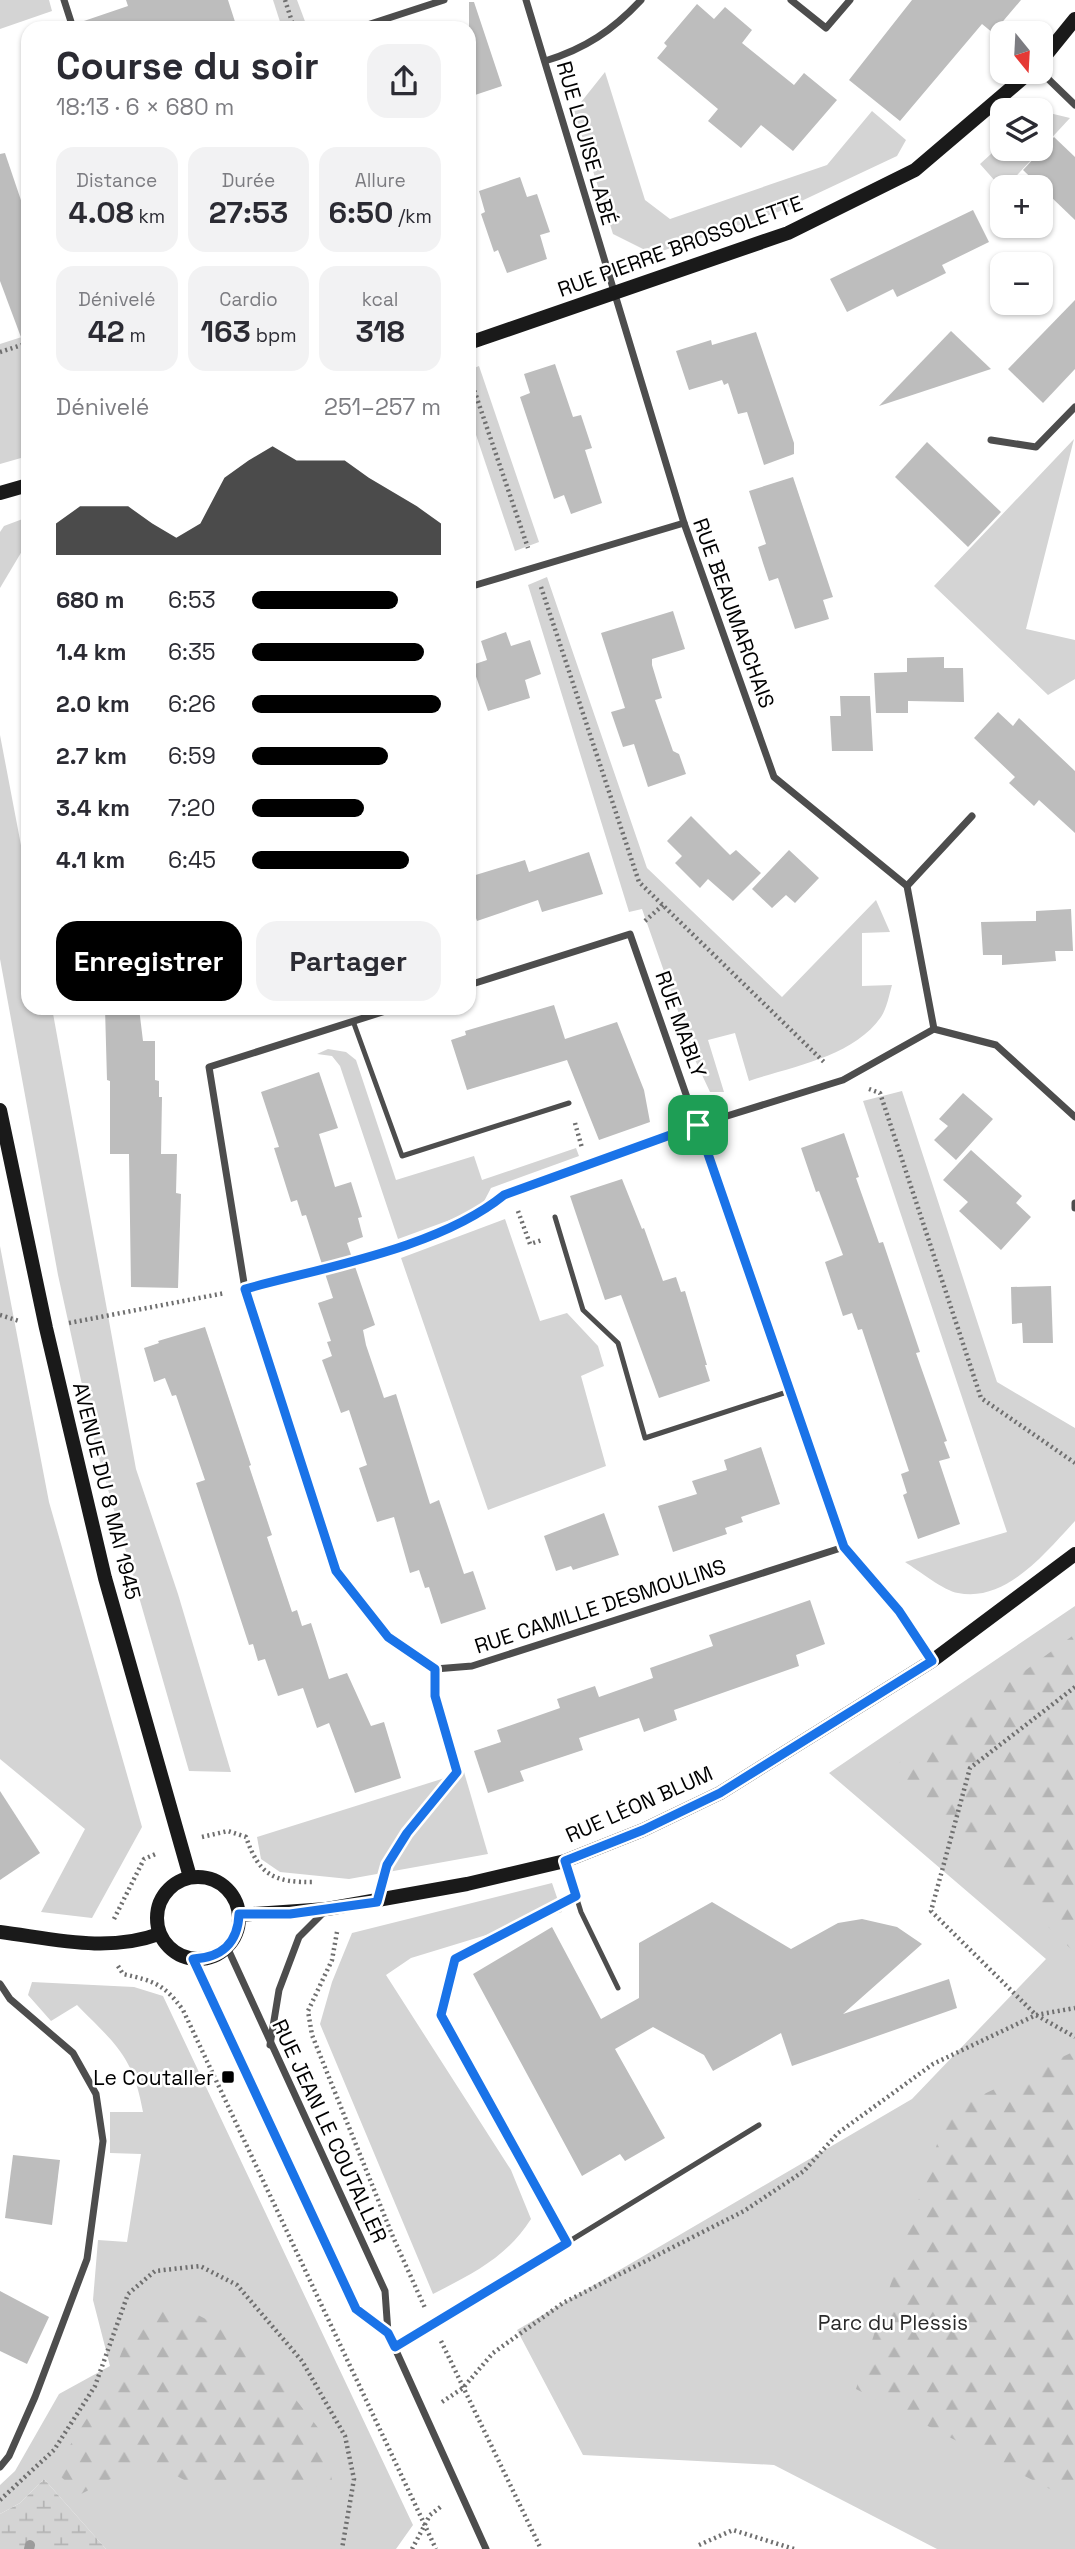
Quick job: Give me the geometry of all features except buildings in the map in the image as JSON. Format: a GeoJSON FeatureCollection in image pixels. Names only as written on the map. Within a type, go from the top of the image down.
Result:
{"type":"FeatureCollection","features":[{"type":"Feature","properties":{"kind":"street"},"geometry":{"type":"LineString","coordinates":[[64,0],[71,21]]}},
{"type":"Feature","properties":{"kind":"street"},"geometry":{"type":"LineString","coordinates":[[380,21],[444,0]]}},
{"type":"Feature","properties":{"kind":"street","name":"RUE LOUISE LABÉ"},"geometry":{"type":"LineString","coordinates":[[526,0],[612,296]]}},
{"type":"Feature","properties":{"kind":"street"},"geometry":{"type":"LineString","coordinates":[[545,61],[578,51],[623,19],[641,0]]}},
{"type":"Feature","properties":{"kind":"street"},"geometry":{"type":"LineString","coordinates":[[791,0],[827,28],[850,0]]}},
{"type":"Feature","properties":{"kind":"street"},"geometry":{"type":"LineString","coordinates":[[1054,45],[1075,19]]}},
{"type":"Feature","properties":{"kind":"street","name":"RUE PIERRE BROSSOLETTE"},"geometry":{"type":"LineString","coordinates":[[476,341],[612,296],[788,233],[915,170],[1016,84]]}},
{"type":"Feature","properties":{"kind":"street"},"geometry":{"type":"LineString","coordinates":[[1053,84],[1075,105]]}},
{"type":"Feature","properties":{"kind":"street","name":"RUE BEAUMARCHAIS"},"geometry":{"type":"LineString","coordinates":[[612,296],[684,523],[774,777],[907,886]]}},
{"type":"Feature","properties":{"kind":"street"},"geometry":{"type":"LineString","coordinates":[[991,440],[1036,447],[1075,407]]}},
{"type":"Feature","properties":{"kind":"street"},"geometry":{"type":"LineString","coordinates":[[0,493],[21,487]]}},
{"type":"Feature","properties":{"kind":"street"},"geometry":{"type":"LineString","coordinates":[[476,585],[684,523]]}},
{"type":"Feature","properties":{"kind":"street"},"geometry":{"type":"LineString","coordinates":[[934,1029],[907,886],[972,816]]}},
{"type":"Feature","properties":{"kind":"street","name":"RUE MABLY"},"geometry":{"type":"LineString","coordinates":[[476,983],[630,934],[844,1547],[899,1611],[932,1661]]}},
{"type":"Feature","properties":{"kind":"street"},"geometry":{"type":"LineString","coordinates":[[372,1015],[209,1067],[245,1289],[336,1571],[388,1637],[435,1669]]}},
{"type":"Feature","properties":{"kind":"street"},"geometry":{"type":"LineString","coordinates":[[698,1125],[843,1080],[934,1029],[996,1045],[1075,1117]]}},
{"type":"Feature","properties":{"kind":"street","name":"AVENUE DU 8 MAI 1945"},"geometry":{"type":"LineString","coordinates":[[0,1110],[46,1328],[105,1578],[190,1877]]}},
{"type":"Feature","properties":{"kind":"street","name":"RUE CAMILLE DESMOULINS"},"geometry":{"type":"LineString","coordinates":[[435,1669],[472,1666],[844,1547]]}},
{"type":"Feature","properties":{"kind":"street","name":"RUE LÉON BLUM"},"geometry":{"type":"LineString","coordinates":[[239,1914],[290,1914],[377,1902],[565,1861],[643,1830],[720,1793],[932,1661],[1075,1554]]}},
{"type":"Feature","properties":{"kind":"street"},"geometry":{"type":"LineString","coordinates":[[190,1877],[204,1877],[229,1889],[239,1914],[239,1926],[228,1947],[217,1955],[193,1959],[179,1955],[159,1934],[157,1910],[161,1898],[178,1881],[190,1877]]}},
{"type":"Feature","properties":{"kind":"street"},"geometry":{"type":"LineString","coordinates":[[270,2046],[279,1990],[299,1937],[330,1908]]}},
{"type":"Feature","properties":{"kind":"street"},"geometry":{"type":"LineString","coordinates":[[0,1932],[107,1945],[136,1943],[159,1934]]}},
{"type":"Feature","properties":{"kind":"street","name":"RUE JEAN LE COUTALLER"},"geometry":{"type":"LineString","coordinates":[[228,1947],[270,2046],[385,2291],[388,2333],[486,2549]]}},
{"type":"Feature","properties":{"kind":"street","name":"RUE JEAN LE COUTALLER"},"geometry":{"type":"LineString","coordinates":[[193,1959],[356,2309],[388,2333]]}},
{"type":"Feature","properties":{"kind":"street"},"geometry":{"type":"LineString","coordinates":[[0,1984],[10,1999],[73,2053],[96,2094],[103,2141],[87,2259],[35,2397],[9,2456],[0,2467]]}},
{"type":"Feature","properties":{"kind":"lane"},"geometry":{"type":"LineString","coordinates":[[353,1021],[402,1156],[569,1103]]}},
{"type":"Feature","properties":{"kind":"lane"},"geometry":{"type":"LineString","coordinates":[[504,1195],[698,1125]]}},
{"type":"Feature","properties":{"kind":"lane"},"geometry":{"type":"LineString","coordinates":[[555,1217],[583,1310],[618,1343],[645,1438],[790,1391]]}},
{"type":"Feature","properties":{"kind":"lane"},"geometry":{"type":"LineString","coordinates":[[435,1669],[435,1696],[457,1772]]}},
{"type":"Feature","properties":{"kind":"lane"},"geometry":{"type":"LineString","coordinates":[[565,1861],[576,1896],[618,1988]]}},
{"type":"Feature","properties":{"kind":"lane"},"geometry":{"type":"LineString","coordinates":[[441,2015],[567,2243]]}},
{"type":"Feature","properties":{"kind":"lane"},"geometry":{"type":"LineString","coordinates":[[395,2347],[759,2125]]}},
{"type":"Feature","properties":{"kind":"path"},"geometry":{"type":"LineString","coordinates":[[285,0],[292,21]]}},
{"type":"Feature","properties":{"kind":"path"},"geometry":{"type":"LineString","coordinates":[[0,352],[21,345]]}},
{"type":"Feature","properties":{"kind":"path"},"geometry":{"type":"LineString","coordinates":[[476,396],[639,882],[843,1080],[880,1093],[981,1398],[1075,1463]]}},
{"type":"Feature","properties":{"kind":"path"},"geometry":{"type":"LineString","coordinates":[[569,1103],[588,1166]]}},
{"type":"Feature","properties":{"kind":"path"},"geometry":{"type":"LineString","coordinates":[[46,1328],[245,1289],[380,1253],[482,1213],[504,1195]]}},
{"type":"Feature","properties":{"kind":"path"},"geometry":{"type":"LineString","coordinates":[[514,1203],[530,1244]]}},
{"type":"Feature","properties":{"kind":"path"},"geometry":{"type":"LineString","coordinates":[[1075,1687],[970,1768],[931,1911],[1036,2015],[1075,2037]]}},
{"type":"Feature","properties":{"kind":"path"},"geometry":{"type":"LineString","coordinates":[[377,1902],[387,1865],[407,1833],[457,1772]]}},
{"type":"Feature","properties":{"kind":"path"},"geometry":{"type":"LineString","coordinates":[[436,2549],[183,2010],[169,1991],[153,1980],[123,1974],[107,1945],[115,1916],[145,1859],[181,1843],[228,1831],[246,1837],[254,1861],[267,1874],[290,1883],[329,1884],[333,1891],[330,1908],[338,1938],[309,2011],[312,2035],[393,2237],[541,2549]]}},
{"type":"Feature","properties":{"kind":"path"},"geometry":{"type":"LineString","coordinates":[[441,2015],[455,1959],[576,1896]]}},
{"type":"Feature","properties":{"kind":"path"},"geometry":{"type":"LineString","coordinates":[[424,2415],[463,2388],[493,2353],[562,2303],[744,2211],[804,2171],[838,2133],[933,2064],[1036,2015],[1075,2008]]}},
{"type":"Feature","properties":{"kind":"path"},"geometry":{"type":"LineString","coordinates":[[0,2500],[54,2450],[95,2386],[128,2294],[155,2272],[200,2266],[237,2285],[278,2332],[302,2361],[345,2436],[354,2479],[342,2549]]}},
{"type":"Feature","properties":{"kind":"path"},"geometry":{"type":"LineString","coordinates":[[411,2549],[430,2515],[460,2493]]}},
{"type":"Feature","properties":{"kind":"path"},"geometry":{"type":"LineString","coordinates":[[699,2544],[733,2530],[794,2549]]}},
{"type":"Feature","properties":{"kind":"green space"},"geometry":{"type":"Polygon","coordinates":[[[0,0],[49,0],[52,11],[0,29],[0,0]]]}},
{"type":"Feature","properties":{"kind":"green space"},"geometry":{"type":"Polygon","coordinates":[[[273,0],[297,0],[305,21],[280,21],[273,0]]]}},
{"type":"Feature","properties":{"kind":"green space"},"geometry":{"type":"Polygon","coordinates":[[[605,72],[645,200],[670,219],[827,165],[872,111],[906,140],[897,156],[778,212],[653,254],[613,234],[574,111],[605,72]]]}},
{"type":"Feature","properties":{"kind":"green space"},"geometry":{"type":"Polygon","coordinates":[[[1053,114],[1070,118],[1053,136],[1053,114]]]}},
{"type":"Feature","properties":{"kind":"green space"},"geometry":{"type":"Polygon","coordinates":[[[990,155],[990,161],[1030,161],[1017,175],[990,175],[980,164],[990,155]]]}},
{"type":"Feature","properties":{"kind":"green space"},"geometry":{"type":"Polygon","coordinates":[[[21,337],[21,458],[0,464],[0,344],[21,337]]]}},
{"type":"Feature","properties":{"kind":"green space"},"geometry":{"type":"Polygon","coordinates":[[[479,366],[539,542],[515,551],[476,435],[476,367],[479,366]]]}},
{"type":"Feature","properties":{"kind":"green space"},"geometry":{"type":"Polygon","coordinates":[[[1074,439],[1026,629],[1075,640],[1075,679],[1048,695],[934,586],[1074,439]]]}},
{"type":"Feature","properties":{"kind":"green space"},"geometry":{"type":"Polygon","coordinates":[[[21,520],[21,553],[0,588],[0,532],[4,526],[21,520]]]}},
{"type":"Feature","properties":{"kind":"green space"},"geometry":{"type":"Polygon","coordinates":[[[547,577],[647,868],[782,997],[876,900],[890,932],[862,933],[862,986],[892,985],[881,1017],[855,1042],[803,1065],[749,1081],[735,1033],[708,1040],[724,1092],[710,1092],[696,1062],[642,909],[629,912],[528,585],[547,577]]]}},
{"type":"Feature","properties":{"kind":"green space"},"geometry":{"type":"Polygon","coordinates":[[[0,735],[21,845],[21,1015],[53,1015],[136,1469],[178,1594],[231,1772],[189,1771],[95,1444],[58,1275],[0,959],[0,735]]]}},
{"type":"Feature","properties":{"kind":"green space"},"geometry":{"type":"Polygon","coordinates":[[[328,1049],[346,1052],[356,1060],[396,1180],[474,1156],[482,1180],[576,1148],[579,1156],[491,1188],[480,1209],[398,1239],[340,1066],[332,1056],[317,1054],[328,1049]]]}},
{"type":"Feature","properties":{"kind":"green space"},"geometry":{"type":"Polygon","coordinates":[[[902,1091],[997,1382],[1075,1428],[1075,1521],[1024,1572],[1008,1583],[976,1594],[958,1593],[946,1588],[905,1562],[1007,1532],[863,1101],[902,1091]]]}},
{"type":"Feature","properties":{"kind":"green space"},"geometry":{"type":"Polygon","coordinates":[[[505,1219],[540,1321],[567,1313],[598,1346],[604,1366],[581,1376],[606,1466],[488,1510],[401,1258],[505,1219]]]}},
{"type":"Feature","properties":{"kind":"green space"},"geometry":{"type":"Polygon","coordinates":[[[0,1246],[49,1502],[142,1827],[92,1918],[41,1912],[85,1829],[0,1759],[0,1246]]]}},
{"type":"Feature","properties":{"kind":"green space","name":"Parc du Plessis"},"geometry":{"type":"Polygon","coordinates":[[[1075,1606],[1075,2549],[937,2549],[774,2465],[583,2455],[517,2330],[912,2099],[1046,1959],[829,1773],[1075,1606]]]}},
{"type":"Feature","properties":{"kind":"green space"},"geometry":{"type":"Polygon","coordinates":[[[1075,1634],[1075,1953],[888,1771],[1075,1634]]]}},
{"type":"Feature","properties":{"kind":"green space"},"geometry":{"type":"Polygon","coordinates":[[[464,1772],[488,1854],[349,1879],[280,1872],[261,1859],[257,1837],[464,1772]]]}},
{"type":"Feature","properties":{"kind":"green space"},"geometry":{"type":"Polygon","coordinates":[[[552,1883],[562,1912],[411,1958],[386,1975],[511,2170],[531,2219],[500,2254],[475,2272],[433,2294],[320,2024],[332,1982],[352,1933],[552,1883]]]}},
{"type":"Feature","properties":{"kind":"green space"},"geometry":{"type":"Polygon","coordinates":[[[32,1982],[134,1987],[163,1996],[413,2525],[396,2549],[106,2549],[44,2479],[20,2503],[0,2514],[0,2485],[15,2471],[59,2394],[110,2366],[93,2300],[98,2240],[127,2242],[141,2154],[110,2153],[110,2112],[143,2112],[128,2063],[112,2041],[77,2005],[51,2021],[28,1995],[32,1982]]]}},
{"type":"Feature","properties":{"kind":"green space"},"geometry":{"type":"Polygon","coordinates":[[[1075,2051],[1075,2502],[856,2389],[948,2111],[1075,2051]]]}},
{"type":"Feature","properties":{"kind":"green space"},"geometry":{"type":"Polygon","coordinates":[[[181,2306],[251,2343],[323,2434],[334,2491],[303,2483],[261,2480],[195,2486],[148,2460],[81,2494],[54,2471],[111,2380],[139,2307],[181,2306]]]}},
{"type":"Feature","properties":{"kind":"green space"},"geometry":{"type":"Polygon","coordinates":[[[44,2479],[106,2549],[0,2549],[0,2514],[20,2503],[44,2479]]]}},
{"type":"Feature","properties":{"kind":"waterway"},"geometry":{"type":"LineString","coordinates":[[29,2549],[30,2545]]}},
{"type":"Feature","properties":{"kind":"place","name":"Le Coutaller"},"geometry":{"type":"Point","coordinates":[228,2077]}},
{"type":"Feature","properties":{"kind":"route"},"geometry":{"type":"LineString","coordinates":[[698,1125],[844,1547],[899,1611],[932,1661],[720,1793],[643,1830],[565,1861],[576,1896],[455,1959],[441,2015],[567,2243],[395,2347],[388,2333],[356,2309],[223,2029],[193,1959],[217,1955],[228,1947],[239,1926],[239,1914],[290,1914],[377,1902],[387,1865],[407,1833],[457,1772],[435,1696],[435,1669],[388,1637],[336,1571],[245,1289],[380,1253],[482,1213],[504,1195],[698,1125]]}}]}
